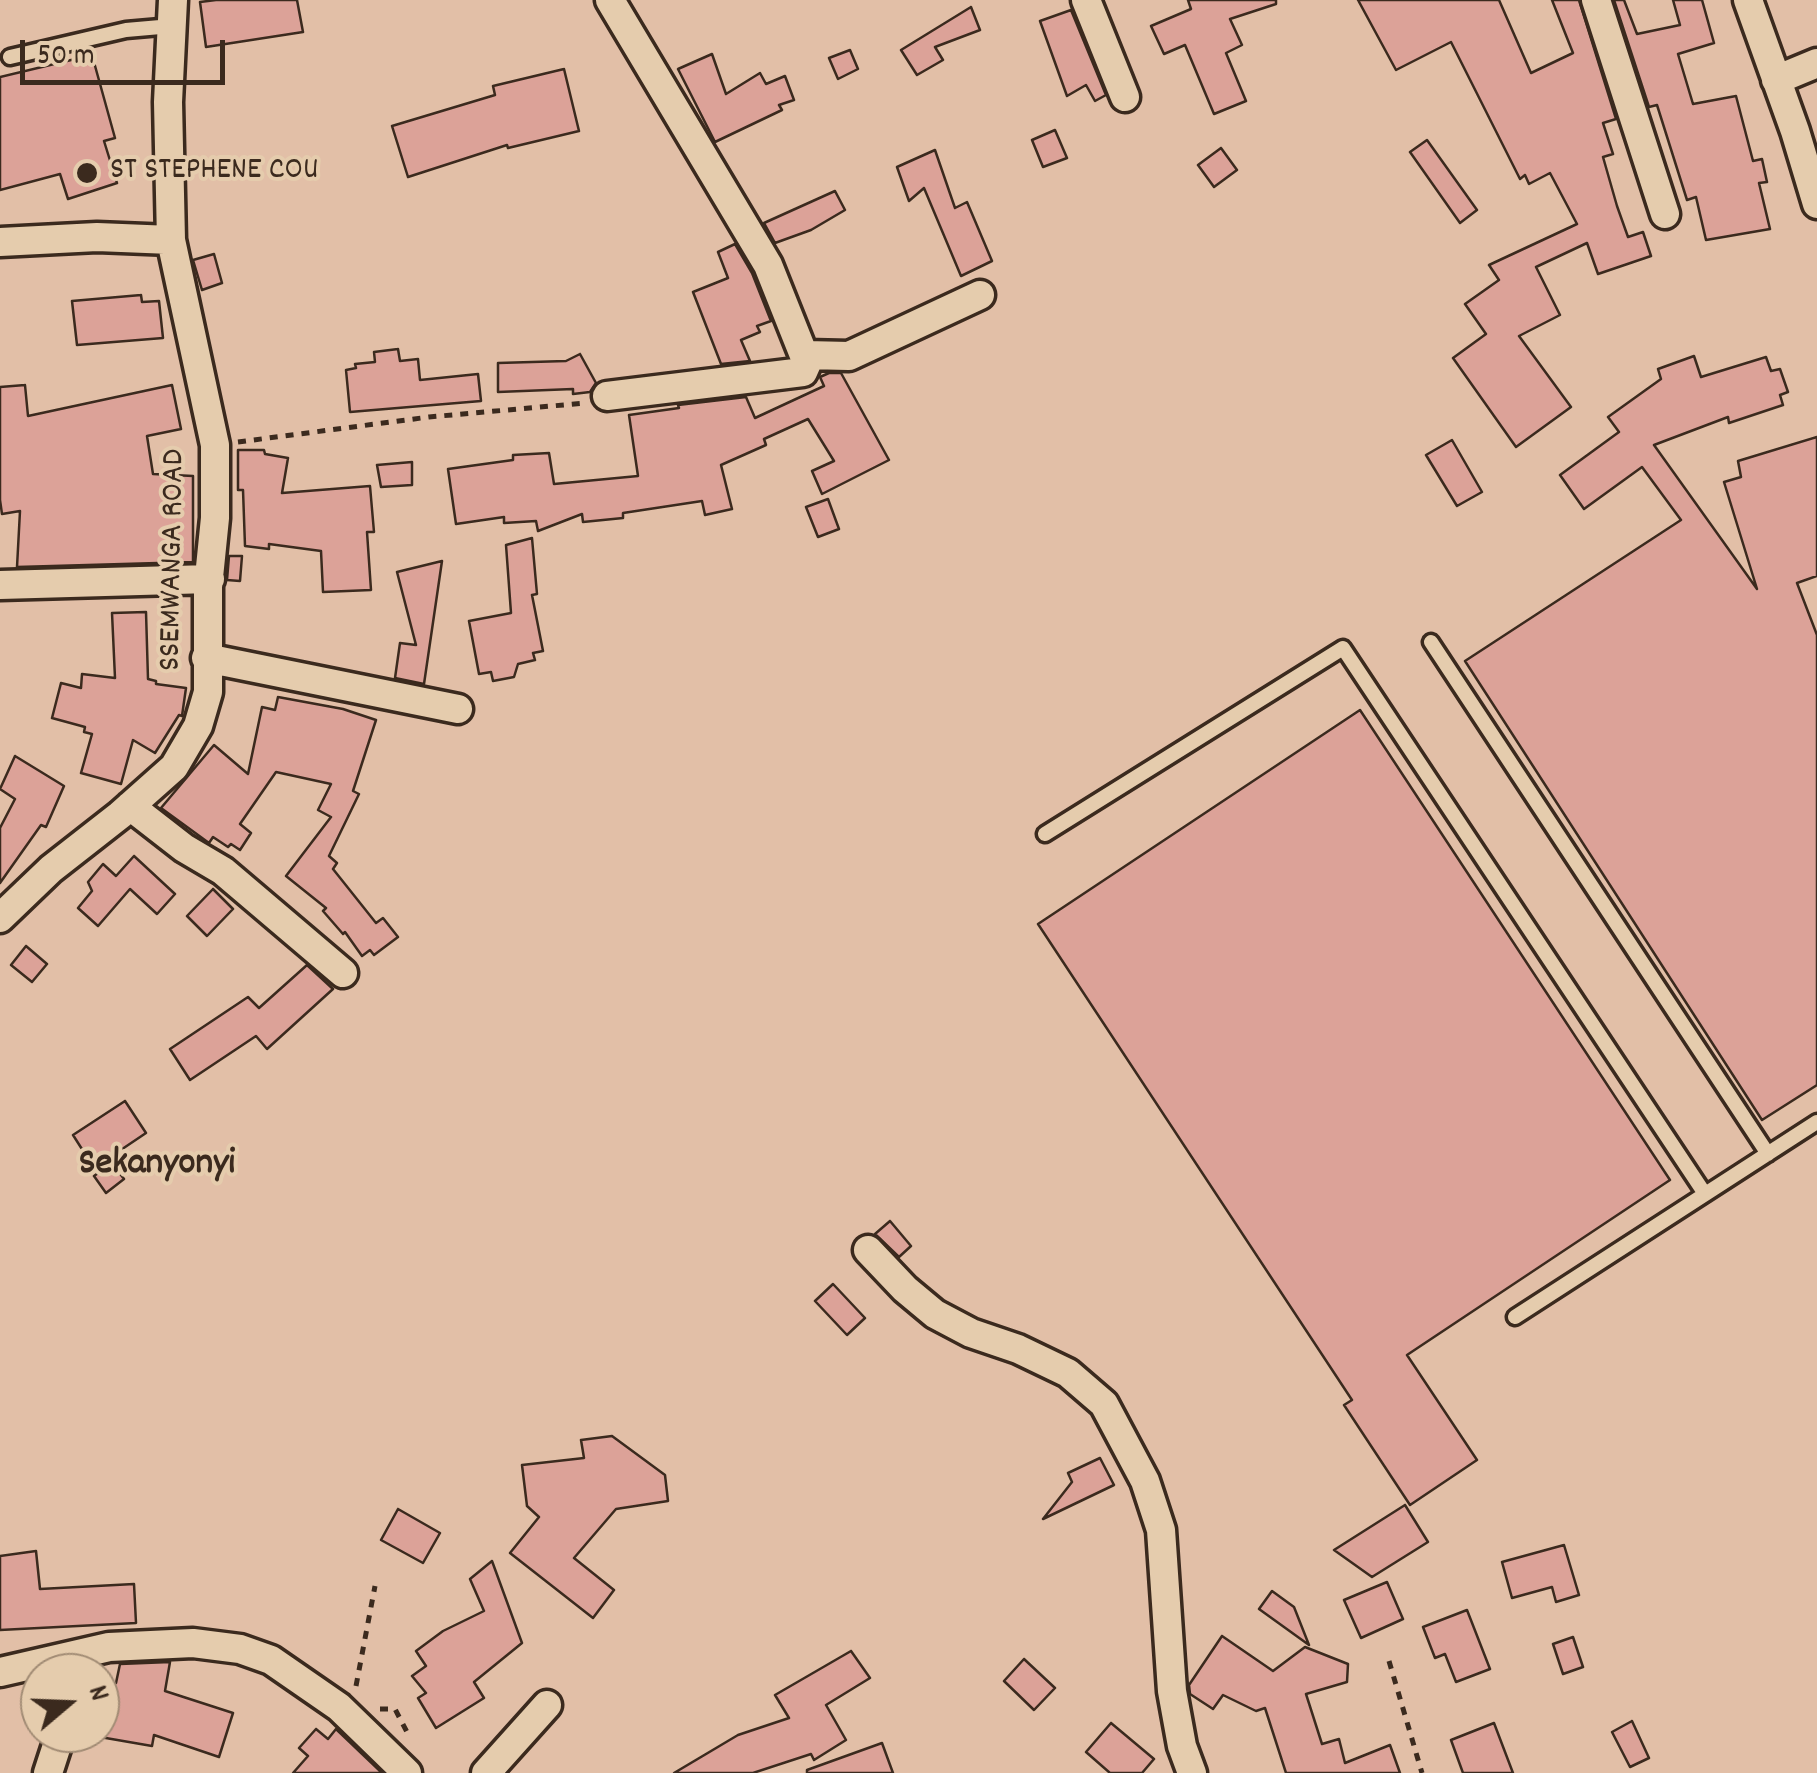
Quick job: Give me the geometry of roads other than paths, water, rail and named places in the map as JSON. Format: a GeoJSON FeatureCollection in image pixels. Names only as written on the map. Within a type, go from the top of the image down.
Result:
{"type":"FeatureCollection","features":[{"type":"Feature","properties":{"kind":"street"},"geometry":{"type":"LineString","coordinates":[[607,396],[803,372],[806,355],[768,265],[610,0]]}},
{"type":"Feature","properties":{"kind":"street"},"geometry":{"type":"LineString","coordinates":[[1086,0],[1125,97]]}},
{"type":"Feature","properties":{"kind":"street"},"geometry":{"type":"LineString","coordinates":[[1596,0],[1665,214]]}},
{"type":"Feature","properties":{"kind":"street"},"geometry":{"type":"LineString","coordinates":[[1748,0],[1814,187]]}},
{"type":"Feature","properties":{"kind":"street","name":"SSEMWANGA ROAD"},"geometry":{"type":"LineString","coordinates":[[0,918],[51,869],[174,767],[198,726],[208,692],[215,446],[170,240],[168,102],[172,13]]}},
{"type":"Feature","properties":{"kind":"street"},"geometry":{"type":"LineString","coordinates":[[1776,80],[1817,63]]}},
{"type":"Feature","properties":{"kind":"street"},"geometry":{"type":"LineString","coordinates":[[0,242],[96,237],[170,240]]}},
{"type":"Feature","properties":{"kind":"street"},"geometry":{"type":"LineString","coordinates":[[806,355],[849,356],[980,295]]}},
{"type":"Feature","properties":{"kind":"street"},"geometry":{"type":"LineString","coordinates":[[0,585],[210,579]]}},
{"type":"Feature","properties":{"kind":"street"},"geometry":{"type":"LineString","coordinates":[[206,658],[458,709]]}},
{"type":"Feature","properties":{"kind":"street"},"geometry":{"type":"LineString","coordinates":[[130,806],[184,848],[223,871],[343,972]]}},
{"type":"Feature","properties":{"kind":"street"},"geometry":{"type":"LineString","coordinates":[[868,1250],[935,1314],[1068,1373],[1104,1404],[1145,1481],[1161,1530],[1172,1691],[1182,1746],[1192,1773]]}},
{"type":"Feature","properties":{"kind":"street"},"geometry":{"type":"LineString","coordinates":[[120,1655],[192,1642],[240,1649],[271,1660],[339,1707],[407,1773]]}},
{"type":"Feature","properties":{"kind":"street"},"geometry":{"type":"LineString","coordinates":[[486,1773],[546,1705]]}},
{"type":"Feature","properties":{"kind":"lane"},"geometry":{"type":"LineString","coordinates":[[10,58],[126,30],[172,13]]}},
{"type":"Feature","properties":{"kind":"lane"},"geometry":{"type":"LineString","coordinates":[[1431,642],[1768,1154]]}},
{"type":"Feature","properties":{"kind":"lane"},"geometry":{"type":"LineString","coordinates":[[1046,834],[1343,648],[1705,1194]]}},
{"type":"Feature","properties":{"kind":"lane"},"geometry":{"type":"LineString","coordinates":[[1515,1316],[1817,1122]]}},
{"type":"Feature","properties":{"kind":"place","name":"ST STEPHENE COU"},"geometry":{"type":"Point","coordinates":[87,173]}},
{"type":"Feature","properties":{"kind":"district","name":"Sekanyonyi"},"geometry":{"type":"Point","coordinates":[157,1167]}}]}
